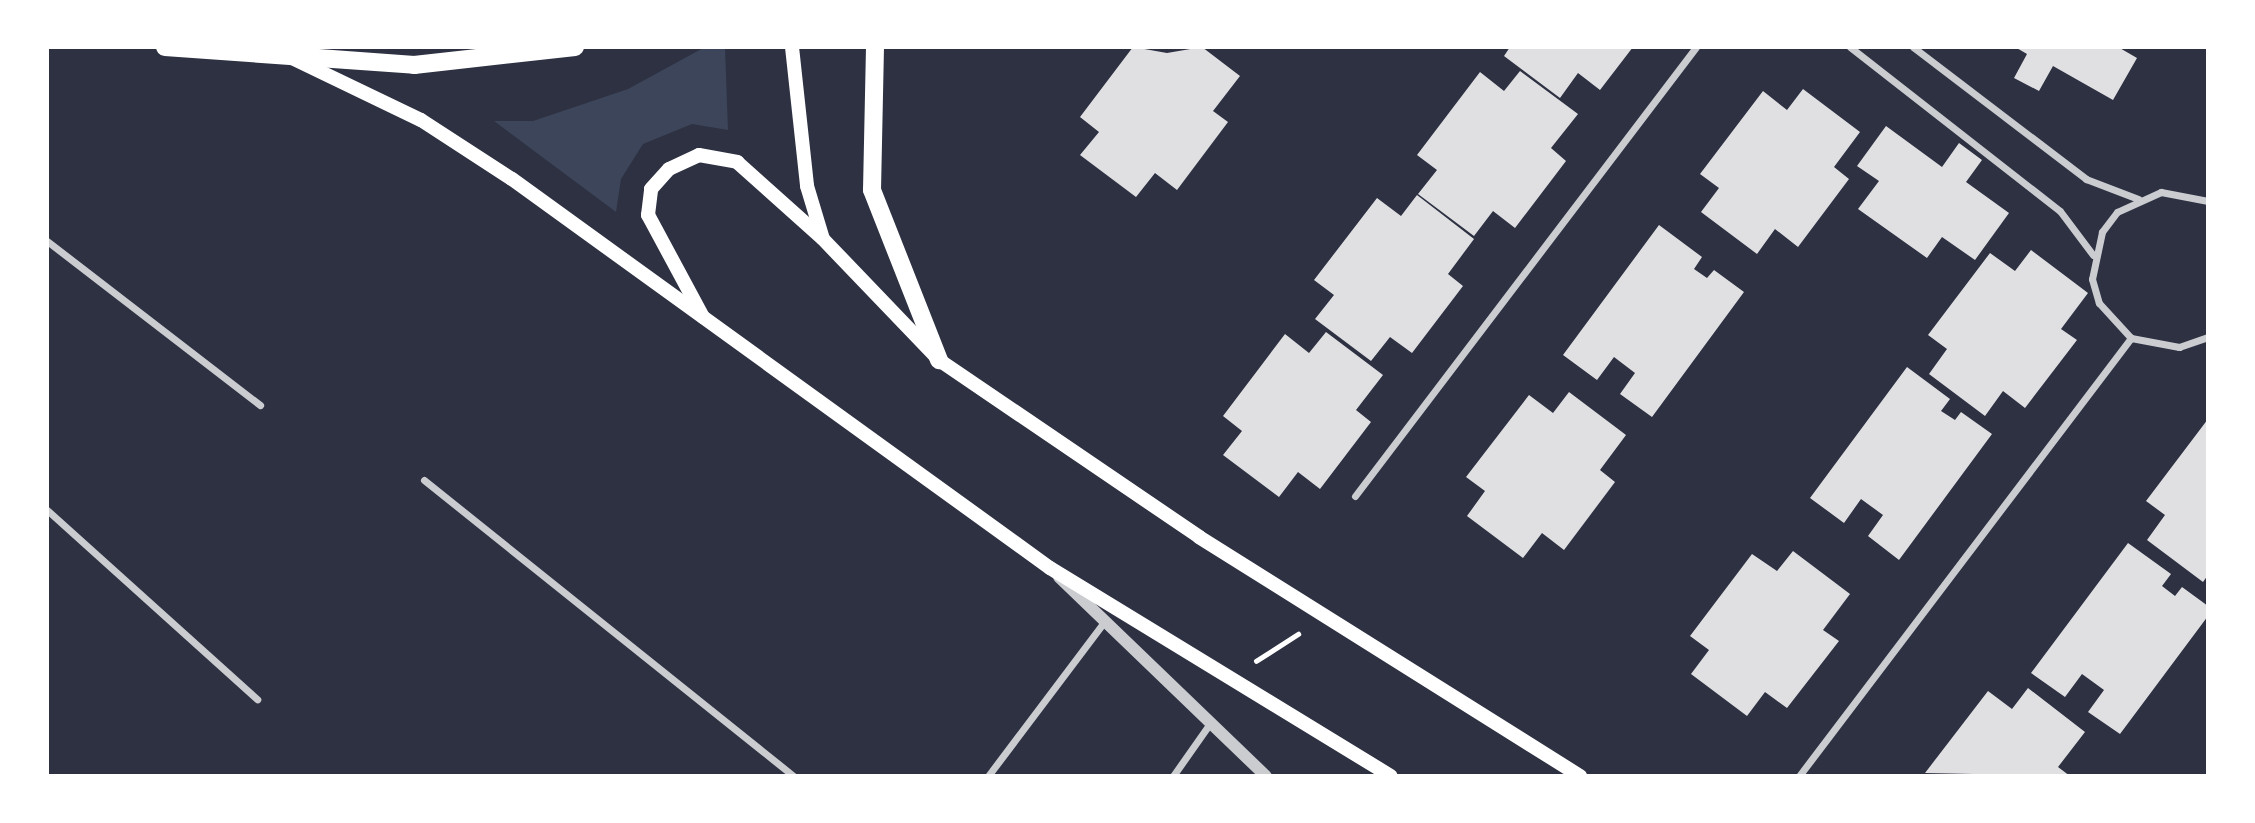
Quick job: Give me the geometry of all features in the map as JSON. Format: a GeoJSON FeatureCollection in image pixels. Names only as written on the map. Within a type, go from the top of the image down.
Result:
{"type":"FeatureCollection","features":[{"type":"Feature","properties":{"kind":"main road"},"geometry":{"type":"LineString","coordinates":[[165,47],[414,65],[575,47]]}},
{"type":"Feature","properties":{"kind":"main road"},"geometry":{"type":"LineString","coordinates":[[792,47],[807,186],[823,239]]}},
{"type":"Feature","properties":{"kind":"main road"},"geometry":{"type":"LineString","coordinates":[[875,47],[872,190],[939,359]]}},
{"type":"Feature","properties":{"kind":"main road"},"geometry":{"type":"LineString","coordinates":[[292,58],[432,127],[1050,568],[1391,776]]}},
{"type":"Feature","properties":{"kind":"main road"},"geometry":{"type":"LineString","coordinates":[[707,323],[649,215],[651,189],[669,169],[699,155],[737,162],[823,239],[939,359],[1326,617],[1580,776]]}},
{"type":"Feature","properties":{"kind":"street"},"geometry":{"type":"LineString","coordinates":[[1354,496],[1696,47]]}},
{"type":"Feature","properties":{"kind":"street"},"geometry":{"type":"LineString","coordinates":[[1850,47],[2060,211],[2094,255],[2099,303],[2131,338],[2179,347],[2206,340]]}},
{"type":"Feature","properties":{"kind":"street"},"geometry":{"type":"LineString","coordinates":[[1913,47],[2085,179],[2138,199]]}},
{"type":"Feature","properties":{"kind":"street"},"geometry":{"type":"LineString","coordinates":[[2094,255],[2117,212],[2138,199],[2161,192],[2208,201]]}},
{"type":"Feature","properties":{"kind":"street"},"geometry":{"type":"LineString","coordinates":[[47,240],[260,405]]}},
{"type":"Feature","properties":{"kind":"street"},"geometry":{"type":"LineString","coordinates":[[1799,776],[2131,338]]}},
{"type":"Feature","properties":{"kind":"street"},"geometry":{"type":"LineString","coordinates":[[424,481],[794,776]]}},
{"type":"Feature","properties":{"kind":"street"},"geometry":{"type":"LineString","coordinates":[[47,510],[257,699]]}},
{"type":"Feature","properties":{"kind":"street"},"geometry":{"type":"LineString","coordinates":[[1050,568],[1266,776]]}},
{"type":"Feature","properties":{"kind":"street"},"geometry":{"type":"LineString","coordinates":[[988,776],[1104,622]]}},
{"type":"Feature","properties":{"kind":"street"},"geometry":{"type":"LineString","coordinates":[[1173,776],[1211,722]]}},
{"type":"Feature","properties":{"kind":"path"},"geometry":{"type":"LineString","coordinates":[[1230,678],[1326,617]]}},
{"type":"Feature","properties":{"kind":"shaded area"},"geometry":{"type":"Polygon","coordinates":[[[705,47],[725,47],[728,130],[692,124],[643,144],[621,179],[616,212],[494,121],[533,121],[628,89],[705,47]]]}},
{"type":"Feature","properties":{"kind":"building"},"geometry":{"type":"Polygon","coordinates":[[[1133,47],[1167,53],[1202,47],[1240,76],[1213,111],[1228,122],[1177,190],[1155,173],[1136,197],[1080,155],[1099,132],[1080,117],[1133,47]]]}},
{"type":"Feature","properties":{"kind":"building"},"geometry":{"type":"Polygon","coordinates":[[[1510,47],[1633,47],[1600,90],[1578,73],[1560,98],[1504,56],[1510,47]]]}},
{"type":"Feature","properties":{"kind":"building"},"geometry":{"type":"Polygon","coordinates":[[[2015,47],[2118,47],[2137,58],[2113,100],[2053,66],[2039,91],[2014,78],[2027,54],[2015,47]]]}},
{"type":"Feature","properties":{"kind":"building"},"geometry":{"type":"Polygon","coordinates":[[[1520,71],[1578,114],[1551,148],[1566,161],[1515,228],[1493,211],[1474,236],[1418,194],[1437,170],[1417,155],[1480,72],[1504,91],[1520,71]]]}},
{"type":"Feature","properties":{"kind":"building"},"geometry":{"type":"Polygon","coordinates":[[[1803,89],[1860,132],[1834,167],[1849,179],[1798,247],[1775,229],[1757,254],[1701,212],[1719,188],[1700,174],[1763,91],[1787,110],[1803,89]]]}},
{"type":"Feature","properties":{"kind":"building"},"geometry":{"type":"Polygon","coordinates":[[[1886,126],[1942,167],[1959,143],[1982,160],[1966,182],[2009,213],[1975,260],[1942,237],[1927,258],[1858,209],[1879,181],[1857,166],[1886,126]]]}},
{"type":"Feature","properties":{"kind":"building"},"geometry":{"type":"Polygon","coordinates":[[[1417,195],[1474,239],[1448,274],[1463,286],[1412,353],[1390,337],[1371,361],[1315,319],[1334,295],[1314,280],[1377,198],[1401,216],[1417,195]]]}},
{"type":"Feature","properties":{"kind":"building"},"geometry":{"type":"Polygon","coordinates":[[[1659,225],[1702,257],[1694,269],[1707,278],[1714,270],[1744,292],[1652,417],[1620,394],[1635,373],[1614,357],[1597,380],[1563,355],[1659,225]]]}},
{"type":"Feature","properties":{"kind":"building"},"geometry":{"type":"Polygon","coordinates":[[[2031,250],[2088,293],[2061,329],[2077,340],[2025,408],[2003,391],[1985,416],[1929,374],[1947,349],[1928,335],[1990,253],[2015,271],[2031,250]]]}},
{"type":"Feature","properties":{"kind":"building"},"geometry":{"type":"Polygon","coordinates":[[[1326,332],[1383,375],[1356,410],[1371,422],[1320,489],[1298,472],[1279,497],[1223,455],[1242,431],[1223,416],[1285,334],[1309,353],[1326,332]]]}},
{"type":"Feature","properties":{"kind":"building"},"geometry":{"type":"Polygon","coordinates":[[[1907,367],[1950,399],[1941,411],[1955,420],[1961,412],[1992,434],[1899,560],[1868,536],[1883,515],[1861,499],[1844,523],[1810,498],[1907,367]]]}},
{"type":"Feature","properties":{"kind":"building"},"geometry":{"type":"Polygon","coordinates":[[[1569,392],[1626,435],[1600,470],[1615,482],[1564,550],[1542,533],[1523,558],[1467,516],[1485,491],[1466,477],[1529,395],[1553,413],[1569,392]]]}},
{"type":"Feature","properties":{"kind":"building"},"geometry":{"type":"Polygon","coordinates":[[[2208,419],[2208,575],[2203,582],[2147,540],[2165,515],[2146,501],[2208,419]]]}},
{"type":"Feature","properties":{"kind":"building"},"geometry":{"type":"Polygon","coordinates":[[[2128,543],[2171,574],[2162,586],[2175,596],[2182,587],[2208,606],[2208,616],[2120,734],[2088,712],[2104,690],[2082,674],[2065,697],[2031,673],[2128,543]]]}},
{"type":"Feature","properties":{"kind":"building"},"geometry":{"type":"Polygon","coordinates":[[[1793,551],[1850,594],[1823,630],[1839,641],[1787,708],[1765,692],[1747,716],[1691,674],[1709,650],[1690,636],[1752,554],[1777,571],[1793,551]]]}},
{"type":"Feature","properties":{"kind":"building"},"geometry":{"type":"Polygon","coordinates":[[[2028,688],[2085,732],[2058,767],[2070,776],[1925,773],[1988,691],[2012,709],[2028,688]]]}}]}
